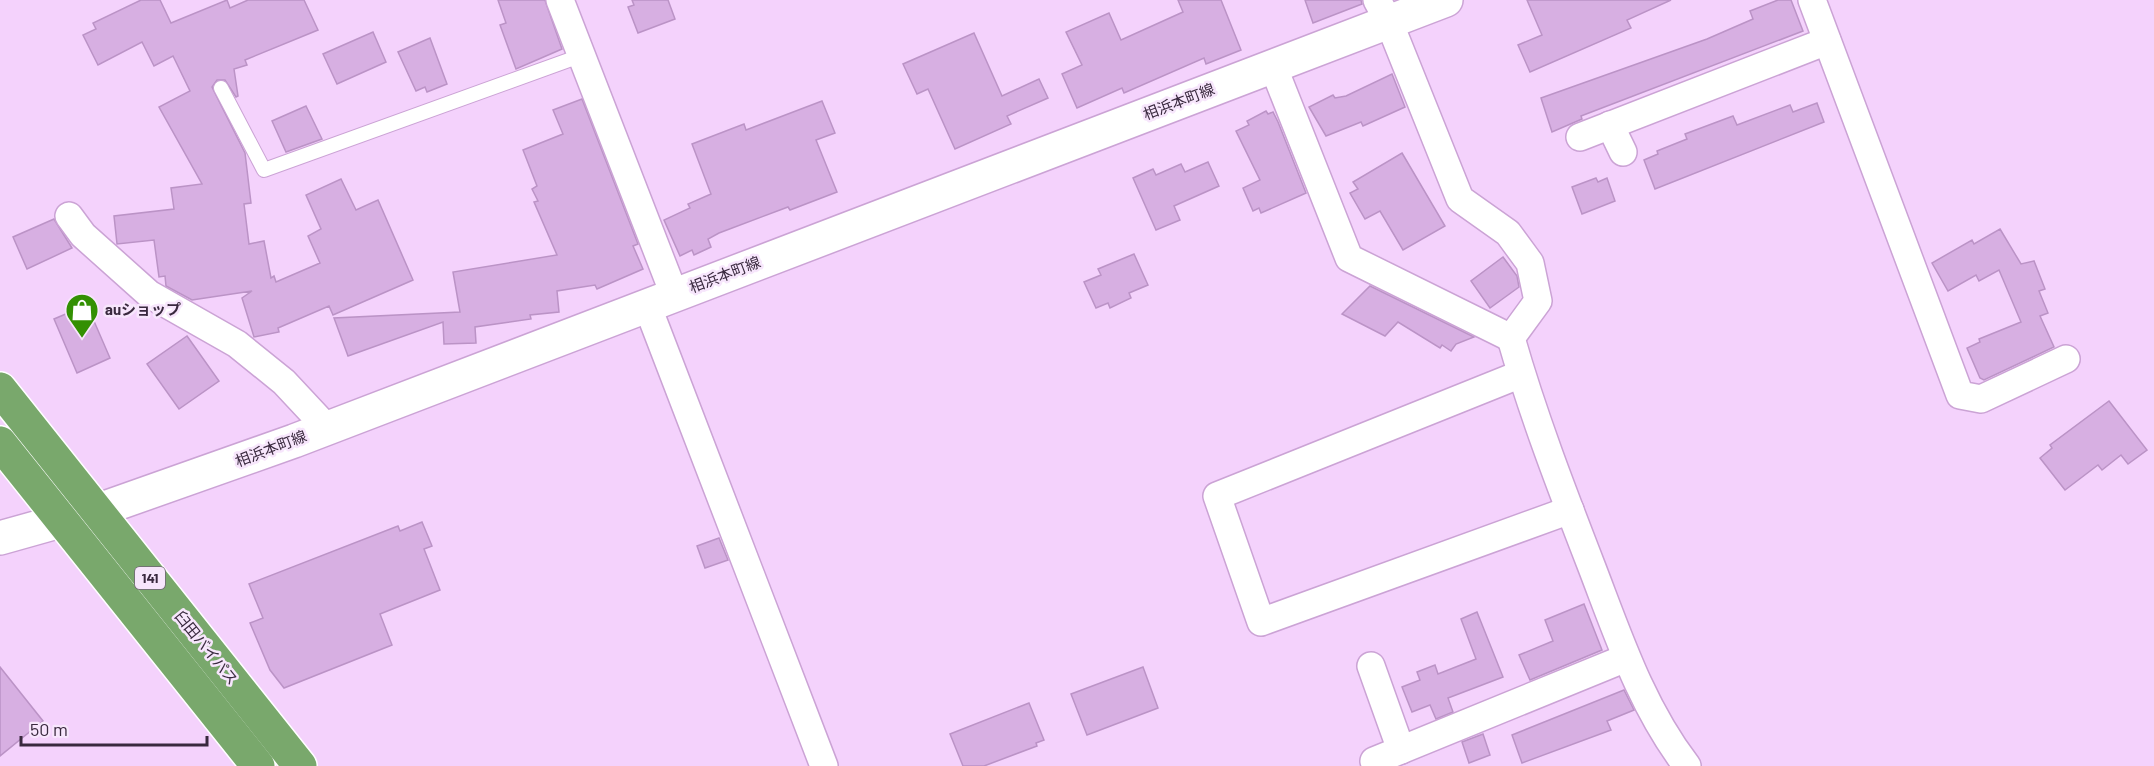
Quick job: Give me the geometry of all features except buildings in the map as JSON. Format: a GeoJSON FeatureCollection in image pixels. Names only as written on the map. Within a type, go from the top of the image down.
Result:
{"type":"FeatureCollection","features":[{"type":"Feature","properties":{"kind":"highway","name":"臼田バイパス"},"geometry":{"type":"LineString","coordinates":[[0,389],[300,766]]}},
{"type":"Feature","properties":{"kind":"highway","name":"141"},"geometry":{"type":"LineString","coordinates":[[0,443],[258,766]]}},
{"type":"Feature","properties":{"kind":"main road","name":"相浜本町線"},"geometry":{"type":"LineString","coordinates":[[0,538],[96,511],[327,428],[1274,66],[1383,11],[1446,0]]}},
{"type":"Feature","properties":{"kind":"street"},"geometry":{"type":"LineString","coordinates":[[1812,0],[1960,396],[1981,399],[2066,359]]}},
{"type":"Feature","properties":{"kind":"street"},"geometry":{"type":"LineString","coordinates":[[566,2],[580,56],[660,300],[824,766]]}},
{"type":"Feature","properties":{"kind":"street"},"geometry":{"type":"LineString","coordinates":[[1383,11],[1460,199],[1508,233],[1530,263],[1538,301],[1511,338]]}},
{"type":"Feature","properties":{"kind":"street"},"geometry":{"type":"LineString","coordinates":[[1580,137],[1827,41]]}},
{"type":"Feature","properties":{"kind":"street"},"geometry":{"type":"LineString","coordinates":[[1274,66],[1350,258],[1511,338],[1533,413],[1626,658],[1657,724],[1687,766]]}},
{"type":"Feature","properties":{"kind":"street"},"geometry":{"type":"LineString","coordinates":[[1610,125],[1623,152]]}},
{"type":"Feature","properties":{"kind":"street"},"geometry":{"type":"LineString","coordinates":[[69,216],[83,235],[149,294],[237,344],[284,382],[327,428]]}},
{"type":"Feature","properties":{"kind":"street"},"geometry":{"type":"LineString","coordinates":[[1521,374],[1217,495],[1261,622],[1570,510]]}},
{"type":"Feature","properties":{"kind":"street"},"geometry":{"type":"LineString","coordinates":[[1374,761],[1626,658]]}},
{"type":"Feature","properties":{"kind":"street"},"geometry":{"type":"LineString","coordinates":[[1371,666],[1401,750]]}},
{"type":"Feature","properties":{"kind":"lane"},"geometry":{"type":"LineString","coordinates":[[221,88],[264,170],[580,56]]}},
{"type":"Feature","properties":{"kind":"place","name":"auショップ"},"geometry":{"type":"Point","coordinates":[82,339]}}]}
